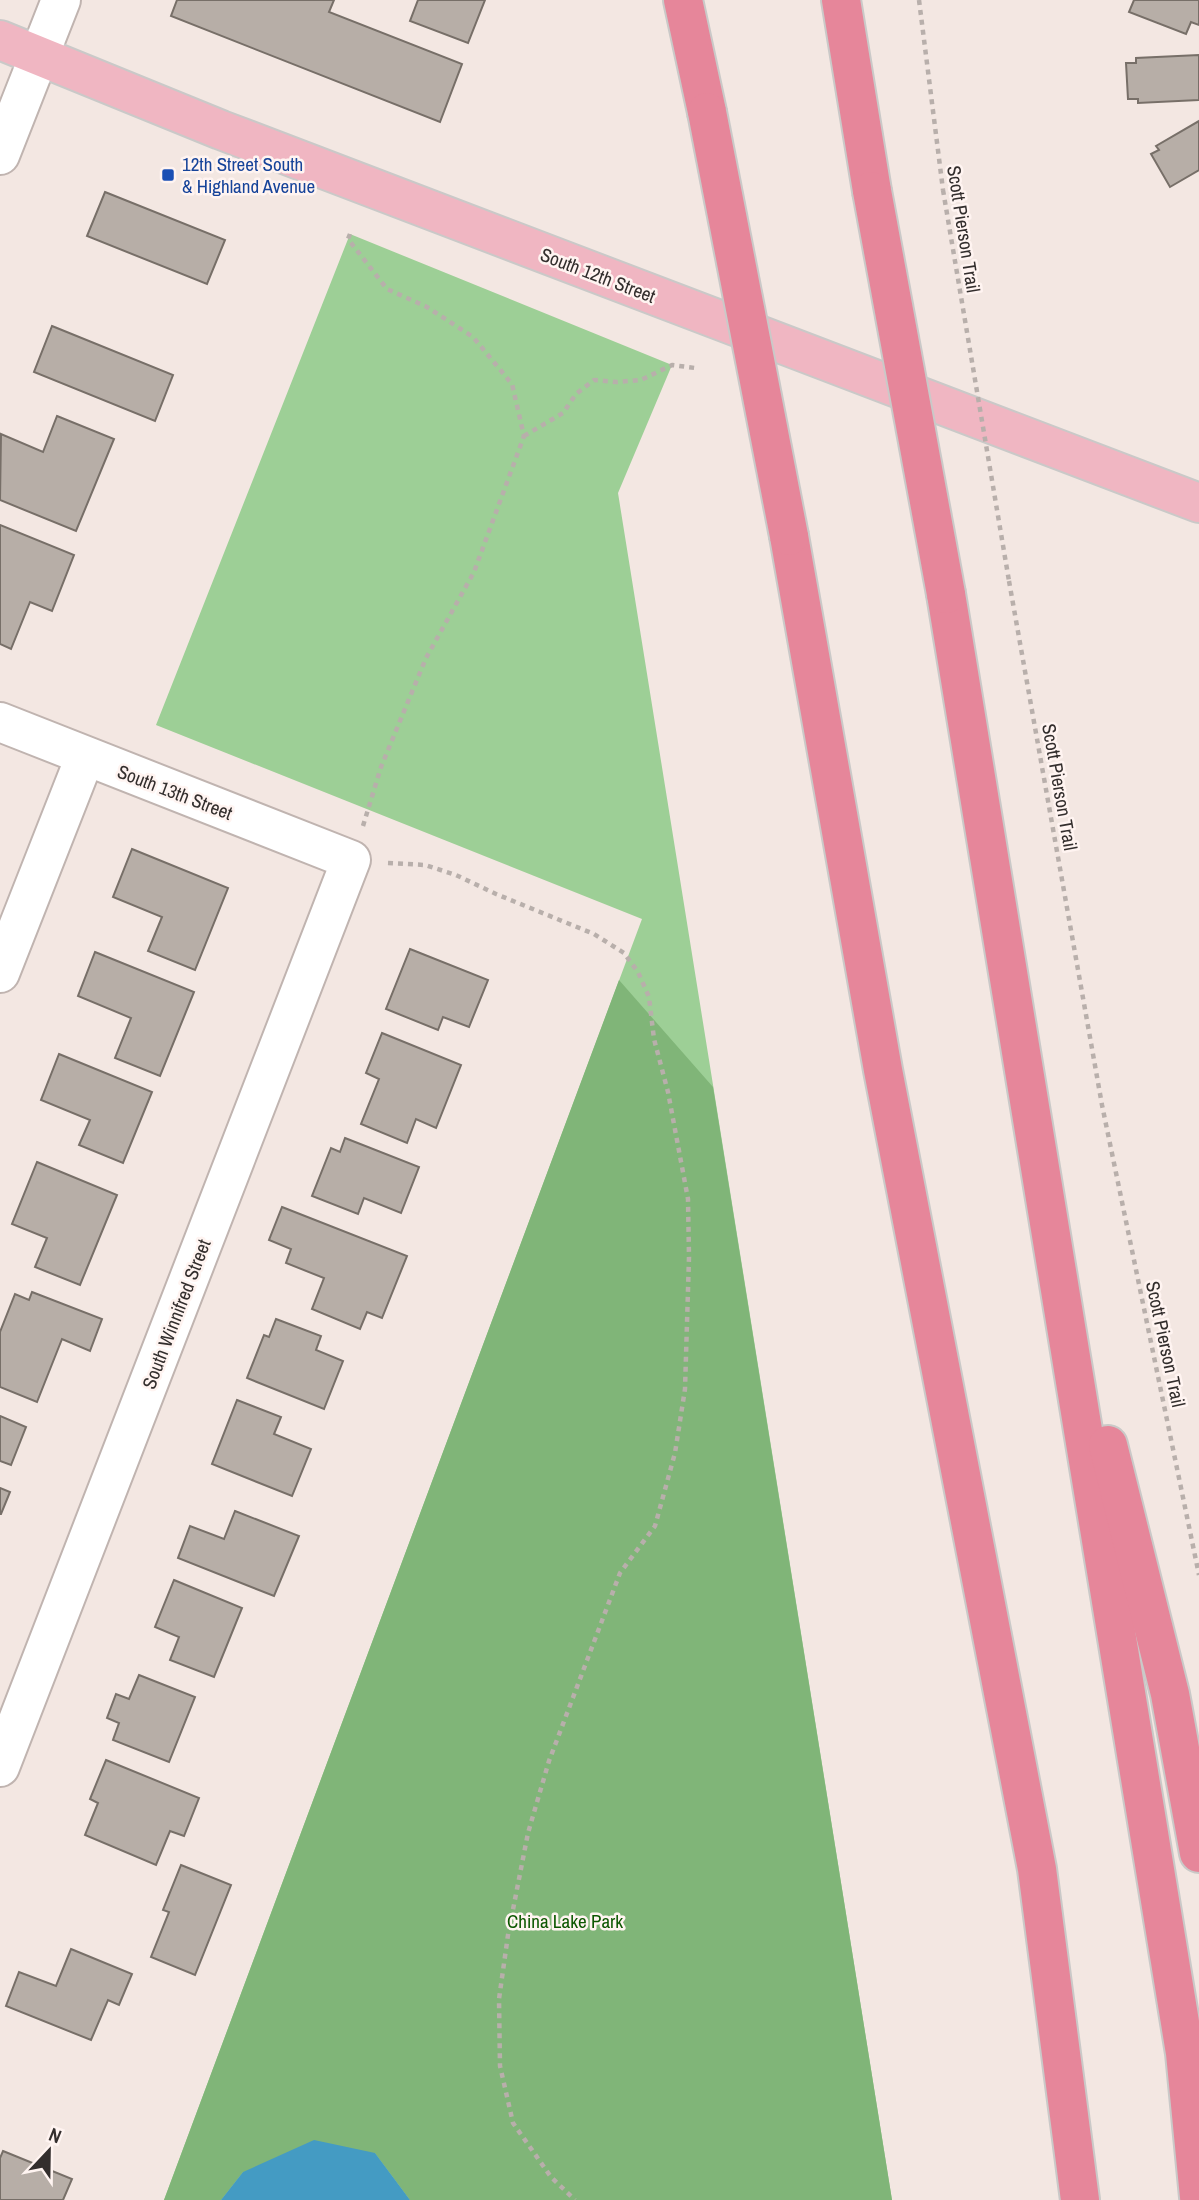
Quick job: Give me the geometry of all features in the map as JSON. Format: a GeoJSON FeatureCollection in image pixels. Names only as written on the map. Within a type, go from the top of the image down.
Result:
{"type":"FeatureCollection","features":[{"type":"Feature","properties":{"kind":"highway"},"geometry":{"type":"LineString","coordinates":[[683,0],[789,536],[883,1070],[1037,1869],[1080,2200]]}},
{"type":"Feature","properties":{"kind":"highway"},"geometry":{"type":"LineString","coordinates":[[689,0],[707,112]]}},
{"type":"Feature","properties":{"kind":"highway"},"geometry":{"type":"LineString","coordinates":[[841,0],[872,191],[946,594],[1185,2053],[1199,2197]]}},
{"type":"Feature","properties":{"kind":"highway"},"geometry":{"type":"LineString","coordinates":[[857,0],[872,191]]}},
{"type":"Feature","properties":{"kind":"highway"},"geometry":{"type":"LineString","coordinates":[[1040,1168],[1170,1694],[1199,1853]]}},
{"type":"Feature","properties":{"kind":"main road","name":"South 12th Street"},"geometry":{"type":"LineString","coordinates":[[0,40],[221,130],[1199,503]]}},
{"type":"Feature","properties":{"kind":"street"},"geometry":{"type":"LineString","coordinates":[[0,155],[61,0]]}},
{"type":"Feature","properties":{"kind":"street","name":"South 13th Street"},"geometry":{"type":"LineString","coordinates":[[0,722],[352,860]]}},
{"type":"Feature","properties":{"kind":"street"},"geometry":{"type":"LineString","coordinates":[[0,973],[85,757]]}},
{"type":"Feature","properties":{"kind":"street","name":"South Winnifred Street"},"geometry":{"type":"LineString","coordinates":[[0,1767],[352,860]]}},
{"type":"Feature","properties":{"kind":"path","name":"Scott Pierson Trail"},"geometry":{"type":"LineString","coordinates":[[919,0],[943,190],[1102,1105],[1199,1575]]}},
{"type":"Feature","properties":{"kind":"path"},"geometry":{"type":"LineString","coordinates":[[349,234],[348,239],[387,289],[427,307],[473,337],[512,384],[524,436],[474,572],[426,657],[381,767],[352,860],[425,865],[456,875],[594,934],[624,953],[638,972],[649,997],[654,1039],[668,1092],[688,1199],[685,1389],[675,1453],[654,1526],[620,1573],[549,1761],[528,1833],[499,1999],[500,2066],[513,2123],[551,2178],[575,2200]]}},
{"type":"Feature","properties":{"kind":"path"},"geometry":{"type":"LineString","coordinates":[[524,436],[563,413],[576,394],[594,380],[641,380],[671,365],[695,368]]}},
{"type":"Feature","properties":{"kind":"green space","name":"China Lake Park"},"geometry":{"type":"Polygon","coordinates":[[[350,234],[672,365],[618,493],[892,2200],[164,2200],[642,919],[156,725],[350,234]]]}},
{"type":"Feature","properties":{"kind":"green space","name":"China Lake Park"},"geometry":{"type":"Polygon","coordinates":[[[619,980],[713,1087],[892,2200],[410,2200],[375,2153],[243,2172],[221,2200],[164,2200],[619,980]]]}},
{"type":"Feature","properties":{"kind":"water"},"geometry":{"type":"Polygon","coordinates":[[[314,2140],[375,2153],[410,2200],[221,2200],[243,2172],[314,2140]]]}},
{"type":"Feature","properties":{"kind":"building"},"geometry":{"type":"Polygon","coordinates":[[[177,0],[334,0],[329,12],[462,64],[440,122],[171,16],[177,0]]]}},
{"type":"Feature","properties":{"kind":"building"},"geometry":{"type":"Polygon","coordinates":[[[418,0],[485,0],[468,43],[410,21],[418,0]]]}},
{"type":"Feature","properties":{"kind":"building"},"geometry":{"type":"Polygon","coordinates":[[[1134,0],[1199,0],[1199,25],[1191,22],[1186,34],[1129,12],[1134,0]]]}},
{"type":"Feature","properties":{"kind":"building"},"geometry":{"type":"Polygon","coordinates":[[[1199,55],[1199,100],[1138,103],[1138,99],[1128,99],[1126,63],[1136,63],[1136,58],[1199,55]]]}},
{"type":"Feature","properties":{"kind":"building"},"geometry":{"type":"Polygon","coordinates":[[[1199,121],[1199,170],[1170,187],[1151,154],[1159,150],[1156,146],[1199,121]]]}},
{"type":"Feature","properties":{"kind":"building"},"geometry":{"type":"Polygon","coordinates":[[[105,192],[225,240],[207,284],[87,236],[105,192]]]}},
{"type":"Feature","properties":{"kind":"building"},"geometry":{"type":"Polygon","coordinates":[[[52,326],[173,375],[155,421],[34,372],[52,326]]]}},
{"type":"Feature","properties":{"kind":"building"},"geometry":{"type":"Polygon","coordinates":[[[57,416],[114,439],[76,531],[0,500],[1,434],[43,452],[57,416]]]}},
{"type":"Feature","properties":{"kind":"building"},"geometry":{"type":"Polygon","coordinates":[[[0,525],[74,555],[52,611],[30,602],[11,649],[0,644],[0,525]]]}},
{"type":"Feature","properties":{"kind":"building"},"geometry":{"type":"Polygon","coordinates":[[[132,849],[228,888],[195,970],[148,951],[162,917],[113,897],[132,849]]]}},
{"type":"Feature","properties":{"kind":"building"},"geometry":{"type":"Polygon","coordinates":[[[410,949],[488,980],[469,1027],[443,1017],[438,1030],[386,1009],[410,949]]]}},
{"type":"Feature","properties":{"kind":"building"},"geometry":{"type":"Polygon","coordinates":[[[95,952],[194,992],[160,1076],[115,1058],[131,1018],[78,996],[95,952]]]}},
{"type":"Feature","properties":{"kind":"building"},"geometry":{"type":"Polygon","coordinates":[[[382,1033],[461,1065],[436,1128],[416,1119],[407,1143],[361,1124],[379,1079],[366,1073],[382,1033]]]}},
{"type":"Feature","properties":{"kind":"building"},"geometry":{"type":"Polygon","coordinates":[[[59,1054],[152,1092],[123,1163],[79,1145],[90,1120],[41,1100],[59,1054]]]}},
{"type":"Feature","properties":{"kind":"building"},"geometry":{"type":"Polygon","coordinates":[[[345,1138],[419,1167],[401,1213],[364,1198],[358,1214],[312,1196],[331,1148],[340,1152],[345,1138]]]}},
{"type":"Feature","properties":{"kind":"building"},"geometry":{"type":"Polygon","coordinates":[[[37,1162],[117,1195],[80,1285],[35,1267],[47,1238],[12,1224],[37,1162]]]}},
{"type":"Feature","properties":{"kind":"building"},"geometry":{"type":"Polygon","coordinates":[[[282,1207],[407,1256],[382,1318],[367,1312],[360,1329],[312,1309],[324,1278],[286,1263],[291,1249],[269,1240],[282,1207]]]}},
{"type":"Feature","properties":{"kind":"building"},"geometry":{"type":"Polygon","coordinates":[[[32,1292],[102,1319],[90,1351],[62,1339],[37,1402],[0,1387],[0,1332],[15,1294],[29,1300],[32,1292]]]}},
{"type":"Feature","properties":{"kind":"building"},"geometry":{"type":"Polygon","coordinates":[[[276,1319],[321,1336],[316,1350],[343,1361],[324,1409],[247,1378],[264,1335],[269,1337],[276,1319]]]}},
{"type":"Feature","properties":{"kind":"building"},"geometry":{"type":"Polygon","coordinates":[[[237,1400],[281,1417],[274,1434],[311,1449],[292,1496],[212,1464],[237,1400]]]}},
{"type":"Feature","properties":{"kind":"building"},"geometry":{"type":"Polygon","coordinates":[[[0,1416],[26,1427],[11,1465],[0,1461],[0,1416]]]}},
{"type":"Feature","properties":{"kind":"building"},"geometry":{"type":"Polygon","coordinates":[[[0,1488],[10,1492],[1,1514],[0,1514],[0,1488]]]}},
{"type":"Feature","properties":{"kind":"building"},"geometry":{"type":"Polygon","coordinates":[[[235,1511],[299,1536],[274,1596],[178,1558],[190,1526],[224,1539],[235,1511]]]}},
{"type":"Feature","properties":{"kind":"building"},"geometry":{"type":"Polygon","coordinates":[[[174,1580],[242,1608],[214,1677],[170,1660],[179,1637],[155,1627],[174,1580]]]}},
{"type":"Feature","properties":{"kind":"building"},"geometry":{"type":"Polygon","coordinates":[[[139,1675],[195,1697],[169,1762],[113,1740],[119,1723],[107,1718],[116,1694],[129,1699],[139,1675]]]}},
{"type":"Feature","properties":{"kind":"building"},"geometry":{"type":"Polygon","coordinates":[[[106,1760],[199,1798],[184,1836],[170,1831],[156,1865],[85,1835],[98,1803],[90,1799],[106,1760]]]}},
{"type":"Feature","properties":{"kind":"building"},"geometry":{"type":"Polygon","coordinates":[[[181,1865],[231,1885],[195,1975],[151,1957],[169,1912],[163,1910],[181,1865]]]}},
{"type":"Feature","properties":{"kind":"building"},"geometry":{"type":"Polygon","coordinates":[[[71,1949],[132,1974],[119,2005],[108,2000],[91,2040],[6,2006],[19,1972],[56,1986],[71,1949]]]}},
{"type":"Feature","properties":{"kind":"building"},"geometry":{"type":"Polygon","coordinates":[[[3,2151],[72,2179],[63,2200],[0,2200],[0,2158],[3,2151]]]}},
{"type":"Feature","properties":{"kind":"place","name":"12th Street South & Highland Avenue"},"geometry":{"type":"Point","coordinates":[168,175]}}]}
